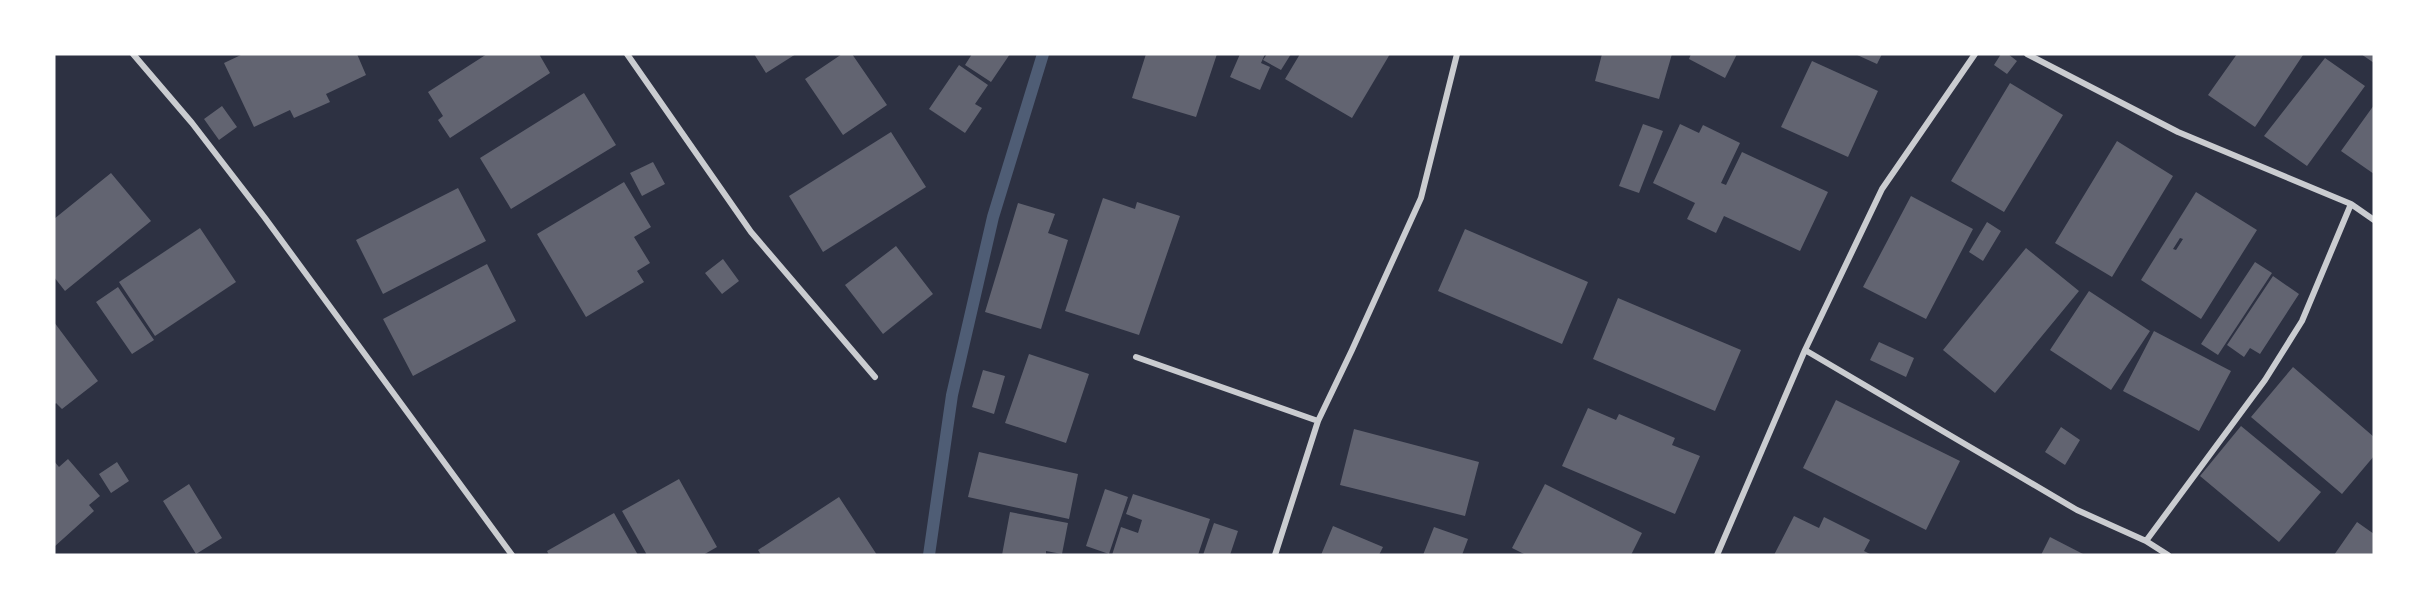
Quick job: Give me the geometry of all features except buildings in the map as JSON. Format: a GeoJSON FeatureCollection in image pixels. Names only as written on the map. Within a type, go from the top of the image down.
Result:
{"type":"FeatureCollection","features":[{"type":"Feature","properties":{"kind":"street"},"geometry":{"type":"LineString","coordinates":[[133,54],[192,123],[265,218],[512,555]]}},
{"type":"Feature","properties":{"kind":"street"},"geometry":{"type":"LineString","coordinates":[[627,54],[751,232],[875,378]]}},
{"type":"Feature","properties":{"kind":"street"},"geometry":{"type":"LineString","coordinates":[[1275,555],[1318,421],[1421,198],[1457,54]]}},
{"type":"Feature","properties":{"kind":"street"},"geometry":{"type":"LineString","coordinates":[[1717,555],[1805,350],[1882,189],[1975,54]]}},
{"type":"Feature","properties":{"kind":"street"},"geometry":{"type":"LineString","coordinates":[[2027,54],[2178,132],[2351,204],[2374,220]]}},
{"type":"Feature","properties":{"kind":"street"},"geometry":{"type":"LineString","coordinates":[[2146,541],[2265,380],[2302,321],[2351,204]]}},
{"type":"Feature","properties":{"kind":"street"},"geometry":{"type":"LineString","coordinates":[[1805,350],[2077,510],[2146,541],[2168,555]]}},
{"type":"Feature","properties":{"kind":"street"},"geometry":{"type":"LineString","coordinates":[[1136,357],[1318,421]]}},
{"type":"Feature","properties":{"kind":"waterway"},"geometry":{"type":"LineString","coordinates":[[929,555],[952,395],[993,217],[1043,54]]}}]}
